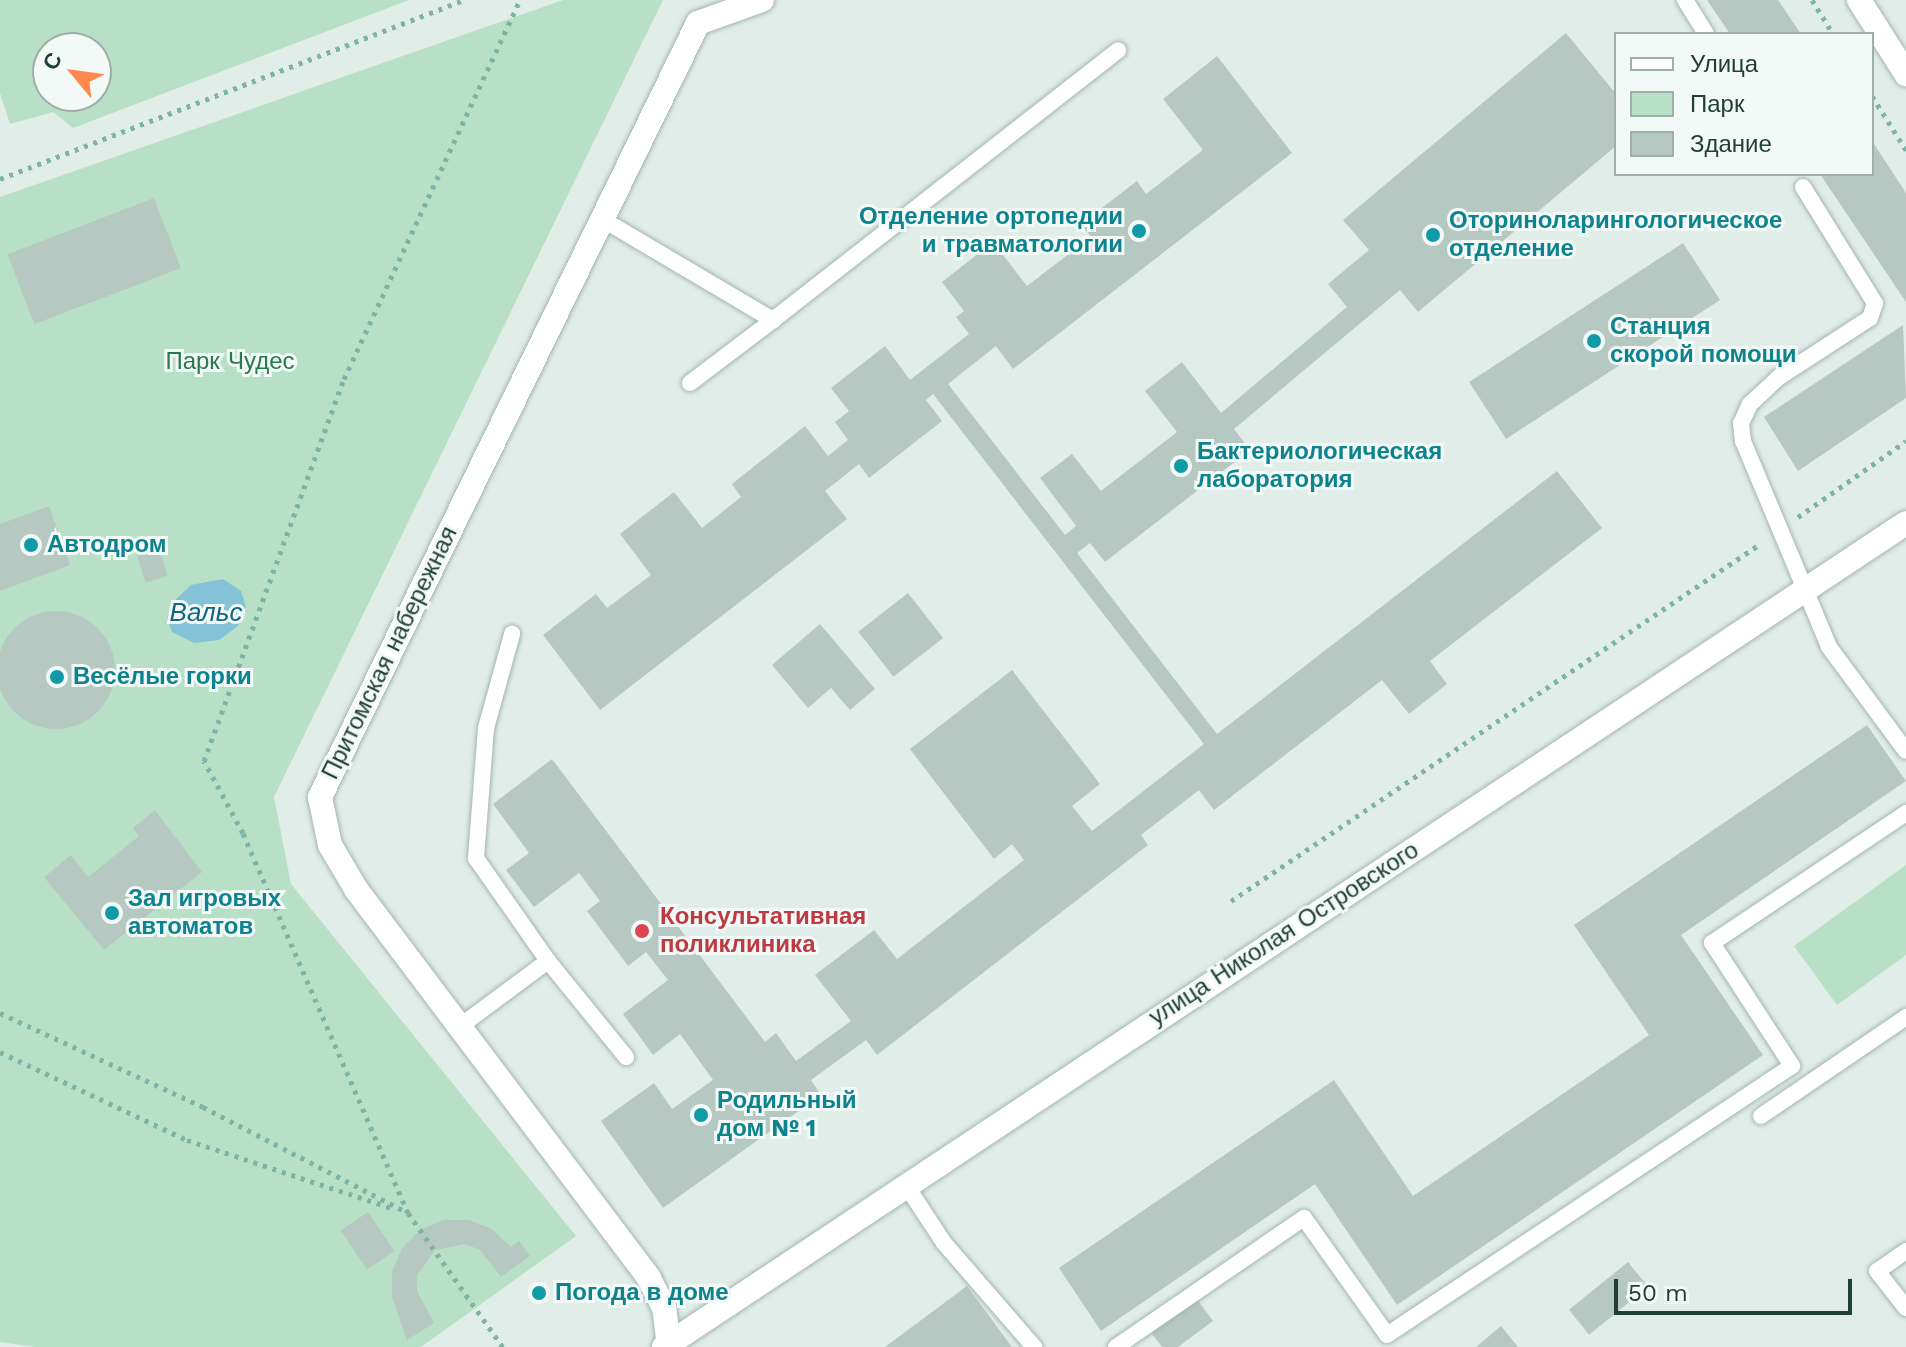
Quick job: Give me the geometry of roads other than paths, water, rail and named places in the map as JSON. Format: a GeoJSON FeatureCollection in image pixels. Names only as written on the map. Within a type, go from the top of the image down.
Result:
{"type":"FeatureCollection","features":[{"type":"Feature","properties":{"kind":"street","name":"Притомская набережная"},"geometry":{"type":"LineString","coordinates":[[667,1346],[664,1308],[649,1278],[356,889],[330,845],[320,797],[698,23],[762,0]]}},
{"type":"Feature","properties":{"kind":"street"},"geometry":{"type":"LineString","coordinates":[[1859,0],[1906,74]]}},
{"type":"Feature","properties":{"kind":"street","name":"улица Николая Островского"},"geometry":{"type":"LineString","coordinates":[[667,1346],[1906,523]]}},
{"type":"Feature","properties":{"kind":"lane"},"geometry":{"type":"LineString","coordinates":[[1685,0],[1705,32]]}},
{"type":"Feature","properties":{"kind":"lane"},"geometry":{"type":"LineString","coordinates":[[690,383],[1118,50]]}},
{"type":"Feature","properties":{"kind":"lane"},"geometry":{"type":"LineString","coordinates":[[1803,187],[1875,303],[1870,318],[1778,378],[1750,404],[1741,423],[1743,441],[1808,588],[1829,647],[1906,751]]}},
{"type":"Feature","properties":{"kind":"lane"},"geometry":{"type":"LineString","coordinates":[[602,219],[773,320]]}},
{"type":"Feature","properties":{"kind":"lane"},"geometry":{"type":"LineString","coordinates":[[512,634],[486,728],[476,858],[548,961],[626,1057]]}},
{"type":"Feature","properties":{"kind":"lane"},"geometry":{"type":"LineString","coordinates":[[1116,1347],[1304,1218],[1387,1335],[1792,1066],[1712,943],[1906,813]]}},
{"type":"Feature","properties":{"kind":"lane"},"geometry":{"type":"LineString","coordinates":[[459,1027],[548,961]]}},
{"type":"Feature","properties":{"kind":"lane"},"geometry":{"type":"LineString","coordinates":[[1761,1116],[1906,1017]]}},
{"type":"Feature","properties":{"kind":"lane"},"geometry":{"type":"LineString","coordinates":[[906,1185],[944,1243],[1034,1347]]}},
{"type":"Feature","properties":{"kind":"lane"},"geometry":{"type":"LineString","coordinates":[[1906,1251],[1877,1271],[1906,1308]]}},
{"type":"Feature","properties":{"kind":"water","name":"Вальс"},"geometry":{"type":"Polygon","coordinates":[[[223,579],[241,591],[246,607],[238,626],[219,640],[194,643],[172,632],[167,618],[174,601],[191,585],[223,579]]]}},
{"type":"Feature","properties":{"kind":"place","name":"Отделение ортопедии и травматологии"},"geometry":{"type":"Point","coordinates":[1139,231]}},
{"type":"Feature","properties":{"kind":"place","name":"Оториноларингологическое отделение"},"geometry":{"type":"Point","coordinates":[1433,235]}},
{"type":"Feature","properties":{"kind":"place","name":"Станция скорой помощи"},"geometry":{"type":"Point","coordinates":[1594,341]}},
{"type":"Feature","properties":{"kind":"place","name":"Бактериологическая лаборатория"},"geometry":{"type":"Point","coordinates":[1181,466]}},
{"type":"Feature","properties":{"kind":"place","name":"Автодром"},"geometry":{"type":"Point","coordinates":[31,545]}},
{"type":"Feature","properties":{"kind":"place","name":"Весёлые горки"},"geometry":{"type":"Point","coordinates":[57,677]}},
{"type":"Feature","properties":{"kind":"place","name":"Зал игровых автоматов"},"geometry":{"type":"Point","coordinates":[112,913]}},
{"type":"Feature","properties":{"kind":"place","name":"Консультативная поликлиника"},"geometry":{"type":"Point","coordinates":[642,931]}},
{"type":"Feature","properties":{"kind":"place","name":"Родильный дом № 1"},"geometry":{"type":"Point","coordinates":[701,1115]}},
{"type":"Feature","properties":{"kind":"place","name":"Погода в доме"},"geometry":{"type":"Point","coordinates":[539,1293]}},
{"type":"Feature","properties":{"kind":"park label","name":"Парк Чудес"},"geometry":{"type":"Point","coordinates":[230,362]}}]}
